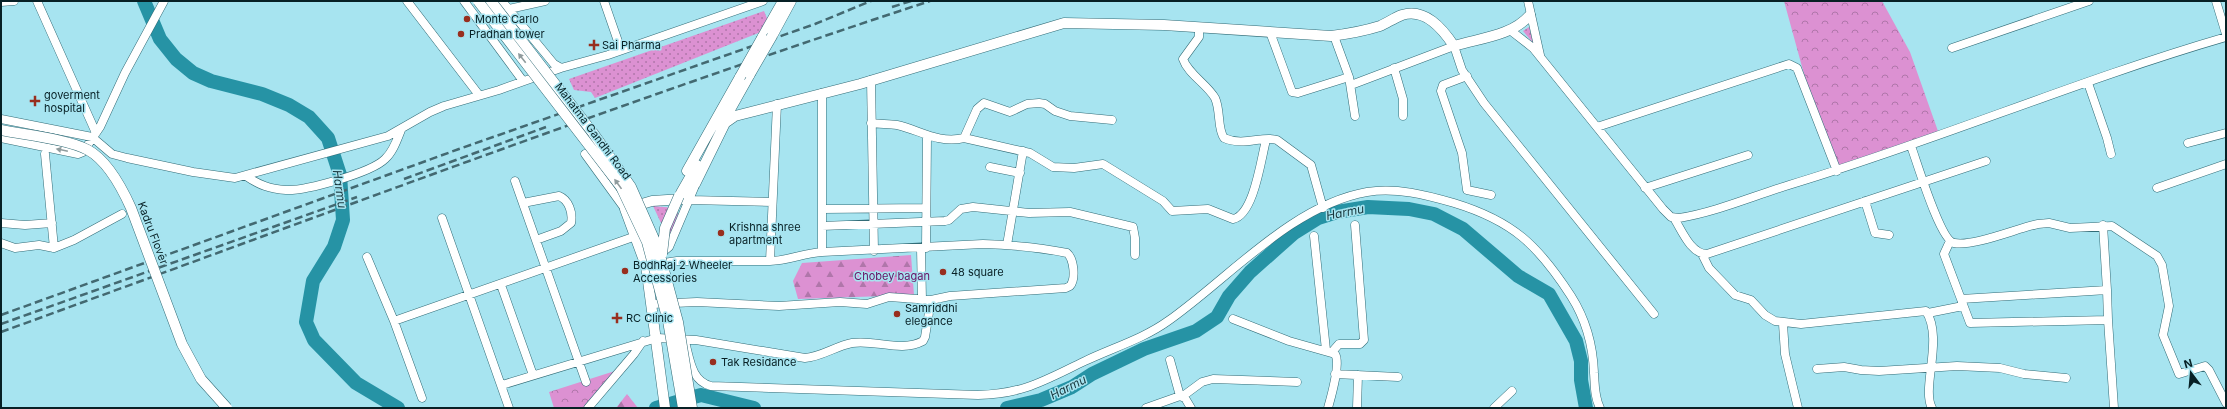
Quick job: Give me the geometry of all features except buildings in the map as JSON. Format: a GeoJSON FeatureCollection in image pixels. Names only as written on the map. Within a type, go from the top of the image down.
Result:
{"type":"FeatureCollection","features":[{"type":"Feature","properties":{"kind":"main road","name":"Mahatma Gandhi Road"},"geometry":{"type":"LineString","coordinates":[[478,1],[621,187],[648,242],[668,321],[683,408]]}},
{"type":"Feature","properties":{"kind":"main road","name":"Mahatma Gandhi Road"},"geometry":{"type":"LineString","coordinates":[[491,1],[593,133],[631,187],[658,248],[678,322],[691,408]]}},
{"type":"Feature","properties":{"kind":"main road"},"geometry":{"type":"LineString","coordinates":[[691,408],[661,252],[665,228],[676,197],[750,74],[767,37],[786,3]]}},
{"type":"Feature","properties":{"kind":"main road"},"geometry":{"type":"LineString","coordinates":[[665,408],[661,384],[657,338],[646,266],[625,209],[652,201],[683,198],[695,184],[725,124],[735,116],[870,80],[1064,23],[1198,28],[1334,36],[1380,26],[1402,15],[1415,13],[1424,15],[1435,24],[1454,46],[1510,30],[1522,24],[1530,15]]}},
{"type":"Feature","properties":{"kind":"main road"},"geometry":{"type":"LineString","coordinates":[[686,408],[656,252],[658,233],[740,77],[767,37]]}},
{"type":"Feature","properties":{"kind":"main road","name":"Kadru Flover"},"geometry":{"type":"LineString","coordinates":[[1,130],[87,150],[106,166],[124,192],[131,208],[182,344],[201,379],[227,408]]}},
{"type":"Feature","properties":{"kind":"street"},"geometry":{"type":"LineString","coordinates":[[1,2],[14,1]]}},
{"type":"Feature","properties":{"kind":"street"},"geometry":{"type":"LineString","coordinates":[[37,1],[94,135],[112,154],[223,177],[246,176],[354,147],[401,130],[430,112],[561,68],[621,50],[763,1]]}},
{"type":"Feature","properties":{"kind":"street"},"geometry":{"type":"LineString","coordinates":[[1,138],[78,154],[83,152],[94,135],[142,39],[164,1]]}},
{"type":"Feature","properties":{"kind":"street"},"geometry":{"type":"LineString","coordinates":[[407,1],[479,96]]}},
{"type":"Feature","properties":{"kind":"street"},"geometry":{"type":"LineString","coordinates":[[464,1],[523,81]]}},
{"type":"Feature","properties":{"kind":"street"},"geometry":{"type":"LineString","coordinates":[[502,1],[554,64],[561,68]]}},
{"type":"Feature","properties":{"kind":"street"},"geometry":{"type":"LineString","coordinates":[[509,9],[545,1]]}},
{"type":"Feature","properties":{"kind":"street"},"geometry":{"type":"LineString","coordinates":[[604,1],[621,50]]}},
{"type":"Feature","properties":{"kind":"street"},"geometry":{"type":"LineString","coordinates":[[1528,1],[1541,58]]}},
{"type":"Feature","properties":{"kind":"street"},"geometry":{"type":"LineString","coordinates":[[1952,48],[2089,1]]}},
{"type":"Feature","properties":{"kind":"street"},"geometry":{"type":"LineString","coordinates":[[2216,1],[2223,11],[2226,34]]}},
{"type":"Feature","properties":{"kind":"street"},"geometry":{"type":"LineString","coordinates":[[1198,28],[1199,37],[1183,59],[1215,99],[1222,135],[1227,140],[1243,142],[1277,140],[1311,165],[1323,208]]}},
{"type":"Feature","properties":{"kind":"street"},"geometry":{"type":"LineString","coordinates":[[1510,30],[1533,48],[1645,188],[1663,209],[1674,218],[1693,247],[1702,254],[1709,268],[1735,295],[1751,300],[1770,318],[1783,324],[1801,324],[1923,310],[1928,313],[1962,303],[2107,290]]}},
{"type":"Feature","properties":{"kind":"street"},"geometry":{"type":"LineString","coordinates":[[1270,32],[1292,92],[1298,93],[1350,81],[1394,68],[1454,46],[1466,76],[1484,103],[1654,314]]}},
{"type":"Feature","properties":{"kind":"street"},"geometry":{"type":"LineString","coordinates":[[1334,36],[1350,81],[1355,116]]}},
{"type":"Feature","properties":{"kind":"street"},"geometry":{"type":"LineString","coordinates":[[1674,218],[1696,214],[1911,146],[2088,83],[2226,37]]}},
{"type":"Feature","properties":{"kind":"street"},"geometry":{"type":"LineString","coordinates":[[1597,128],[1789,64],[1797,68],[1837,170]]}},
{"type":"Feature","properties":{"kind":"street"},"geometry":{"type":"LineString","coordinates":[[1394,68],[1404,99],[1404,116]]}},
{"type":"Feature","properties":{"kind":"street"},"geometry":{"type":"LineString","coordinates":[[1466,76],[1443,85],[1441,91],[1462,154],[1467,178],[1467,190],[1491,195]]}},
{"type":"Feature","properties":{"kind":"street"},"geometry":{"type":"LineString","coordinates":[[870,80],[874,250]]}},
{"type":"Feature","properties":{"kind":"street"},"geometry":{"type":"LineString","coordinates":[[2088,83],[2108,138],[2111,154]]}},
{"type":"Feature","properties":{"kind":"street"},"geometry":{"type":"LineString","coordinates":[[822,93],[822,252]]}},
{"type":"Feature","properties":{"kind":"street"},"geometry":{"type":"LineString","coordinates":[[964,138],[977,109],[984,103],[1010,112],[1027,104],[1039,103],[1045,104],[1055,111],[1070,116],[1112,120]]}},
{"type":"Feature","properties":{"kind":"street"},"geometry":{"type":"LineString","coordinates":[[770,261],[777,104]]}},
{"type":"Feature","properties":{"kind":"street"},"geometry":{"type":"LineString","coordinates":[[1,119],[94,135]]}},
{"type":"Feature","properties":{"kind":"street"},"geometry":{"type":"LineString","coordinates":[[871,123],[896,125],[927,137],[950,140],[964,138],[1023,151],[1034,154],[1046,164],[1053,166],[1074,168],[1103,164],[1163,201],[1172,211],[1208,209],[1233,219],[1239,217],[1250,204],[1266,140]]}},
{"type":"Feature","properties":{"kind":"street"},"geometry":{"type":"LineString","coordinates":[[246,176],[260,185],[300,190],[356,174],[374,168],[385,159],[401,130]]}},
{"type":"Feature","properties":{"kind":"street"},"geometry":{"type":"LineString","coordinates":[[2188,143],[2226,133]]}},
{"type":"Feature","properties":{"kind":"street"},"geometry":{"type":"LineString","coordinates":[[922,300],[923,248],[926,222],[927,137]]}},
{"type":"Feature","properties":{"kind":"street"},"geometry":{"type":"LineString","coordinates":[[1911,146],[1939,224],[1950,241],[1955,243],[1970,242],[2038,224],[2070,228],[2103,225],[2112,226],[2119,229],[2160,260],[2169,306],[2163,329],[2167,348],[2179,374],[2205,366],[2209,370],[2226,403]]}},
{"type":"Feature","properties":{"kind":"street"},"geometry":{"type":"LineString","coordinates":[[1007,245],[1014,212],[1023,151]]}},
{"type":"Feature","properties":{"kind":"street"},"geometry":{"type":"LineString","coordinates":[[45,154],[54,248]]}},
{"type":"Feature","properties":{"kind":"street"},"geometry":{"type":"LineString","coordinates":[[585,154],[625,209]]}},
{"type":"Feature","properties":{"kind":"street"},"geometry":{"type":"LineString","coordinates":[[1645,188],[1748,155]]}},
{"type":"Feature","properties":{"kind":"street"},"geometry":{"type":"LineString","coordinates":[[1702,254],[1722,249],[1986,161]]}},
{"type":"Feature","properties":{"kind":"street"},"geometry":{"type":"LineString","coordinates":[[2157,188],[2226,164]]}},
{"type":"Feature","properties":{"kind":"street"},"geometry":{"type":"LineString","coordinates":[[990,167],[1020,173]]}},
{"type":"Feature","properties":{"kind":"street"},"geometry":{"type":"LineString","coordinates":[[515,181],[586,382]]}},
{"type":"Feature","properties":{"kind":"street"},"geometry":{"type":"LineString","coordinates":[[646,266],[669,247],[690,200],[695,184]]}},
{"type":"Feature","properties":{"kind":"street"},"geometry":{"type":"LineString","coordinates":[[685,340],[694,373],[704,384],[711,386],[978,395],[1012,393],[1035,386],[1057,376],[1167,322],[1276,236],[1323,208],[1353,195],[1391,190],[1424,195],[1465,207],[1504,223],[1526,240],[1552,269],[1580,311],[1588,336],[1594,372],[1594,392],[1600,408]]}},
{"type":"Feature","properties":{"kind":"street"},"geometry":{"type":"LineString","coordinates":[[523,203],[559,196],[568,203],[572,218],[571,223],[561,231],[536,240]]}},
{"type":"Feature","properties":{"kind":"street"},"geometry":{"type":"LineString","coordinates":[[690,200],[772,202]]}},
{"type":"Feature","properties":{"kind":"street"},"geometry":{"type":"LineString","coordinates":[[1865,201],[1875,233],[1889,235]]}},
{"type":"Feature","properties":{"kind":"street"},"geometry":{"type":"LineString","coordinates":[[822,210],[926,208]]}},
{"type":"Feature","properties":{"kind":"street"},"geometry":{"type":"LineString","coordinates":[[822,226],[949,220],[956,212],[967,208],[1014,212],[1070,212],[1128,224],[1133,227],[1135,255]]}},
{"type":"Feature","properties":{"kind":"street"},"geometry":{"type":"LineString","coordinates":[[1,243],[15,248],[39,245],[54,248],[74,240],[122,214]]}},
{"type":"Feature","properties":{"kind":"street"},"geometry":{"type":"LineString","coordinates":[[442,218],[509,408]]}},
{"type":"Feature","properties":{"kind":"street"},"geometry":{"type":"LineString","coordinates":[[1,223],[25,225],[52,223]]}},
{"type":"Feature","properties":{"kind":"street"},"geometry":{"type":"LineString","coordinates":[[1329,351],[1338,344],[1360,344],[1364,340],[1355,225]]}},
{"type":"Feature","properties":{"kind":"street"},"geometry":{"type":"LineString","coordinates":[[2103,225],[2114,408]]}},
{"type":"Feature","properties":{"kind":"street"},"geometry":{"type":"LineString","coordinates":[[394,320],[469,296],[636,236]]}},
{"type":"Feature","properties":{"kind":"street"},"geometry":{"type":"LineString","coordinates":[[1314,236],[1329,351]]}},
{"type":"Feature","properties":{"kind":"street"},"geometry":{"type":"LineString","coordinates":[[1950,241],[1944,254],[1970,324],[2108,320]]}},
{"type":"Feature","properties":{"kind":"street"},"geometry":{"type":"LineString","coordinates":[[646,266],[677,261],[786,260],[806,253],[822,252],[1007,245],[1035,247],[1067,253],[1072,260],[1072,284],[1066,288],[1033,288],[950,296],[931,300],[888,298],[867,304],[840,302],[779,306],[697,302],[652,304]]}},
{"type":"Feature","properties":{"kind":"street"},"geometry":{"type":"LineString","coordinates":[[367,257],[394,320],[422,398]]}},
{"type":"Feature","properties":{"kind":"street"},"geometry":{"type":"LineString","coordinates":[[501,284],[533,375]]}},
{"type":"Feature","properties":{"kind":"street"},"geometry":{"type":"LineString","coordinates":[[502,385],[579,360],[657,338],[685,340],[805,358],[812,358],[835,348],[857,342],[913,346],[922,341],[925,337],[931,300]]}},
{"type":"Feature","properties":{"kind":"street"},"geometry":{"type":"LineString","coordinates":[[1928,313],[1933,335],[1931,407]]}},
{"type":"Feature","properties":{"kind":"street"},"geometry":{"type":"LineString","coordinates":[[1233,319],[1289,341],[1329,351],[1337,358],[1328,408]]}},
{"type":"Feature","properties":{"kind":"street"},"geometry":{"type":"LineString","coordinates":[[1783,324],[1785,354],[1798,408]]}},
{"type":"Feature","properties":{"kind":"street"},"geometry":{"type":"LineString","coordinates":[[588,408],[634,354],[643,341]]}},
{"type":"Feature","properties":{"kind":"street"},"geometry":{"type":"LineString","coordinates":[[1170,360],[1182,396],[1191,408]]}},
{"type":"Feature","properties":{"kind":"street"},"geometry":{"type":"LineString","coordinates":[[1817,369],[1844,367],[1879,371],[1932,366],[2000,368],[2032,375],[2066,378]]}},
{"type":"Feature","properties":{"kind":"street"},"geometry":{"type":"LineString","coordinates":[[1335,374],[1398,377]]}},
{"type":"Feature","properties":{"kind":"street"},"geometry":{"type":"LineString","coordinates":[[1357,408],[1358,375]]}},
{"type":"Feature","properties":{"kind":"street"},"geometry":{"type":"LineString","coordinates":[[1146,408],[1182,396],[1202,382],[1213,379],[1297,382]]}},
{"type":"Feature","properties":{"kind":"street"},"geometry":{"type":"LineString","coordinates":[[1494,408],[1512,391]]}},
{"type":"Feature","properties":{"kind":"green space"},"geometry":{"type":"Polygon","coordinates":[[[1784,1],[1882,1],[1910,52],[1939,134],[1836,167],[1807,85],[1784,1]]]}},
{"type":"Feature","properties":{"kind":"green space"},"geometry":{"type":"Polygon","coordinates":[[[764,11],[771,28],[595,98],[591,92],[574,90],[569,79],[764,11]]]}},
{"type":"Feature","properties":{"kind":"green space"},"geometry":{"type":"Polygon","coordinates":[[[1529,27],[1534,44],[1523,31],[1529,27]]]}},
{"type":"Feature","properties":{"kind":"green space"},"geometry":{"type":"Polygon","coordinates":[[[653,206],[675,208],[678,214],[669,240],[653,206]]]}},
{"type":"Feature","properties":{"kind":"green space","name":"Chobey bagan"},"geometry":{"type":"Polygon","coordinates":[[[911,255],[914,295],[798,299],[793,281],[802,263],[911,255]]]}},
{"type":"Feature","properties":{"kind":"green space"},"geometry":{"type":"Polygon","coordinates":[[[618,370],[584,408],[554,408],[549,392],[618,370]]]}},
{"type":"Feature","properties":{"kind":"green space"},"geometry":{"type":"Polygon","coordinates":[[[627,394],[638,408],[616,408],[627,394]]]}},
{"type":"Feature","properties":{"kind":"waterway","name":"Harmu"},"geometry":{"type":"LineString","coordinates":[[144,1],[160,39],[176,59],[193,73],[211,81],[262,94],[289,105],[309,117],[328,138],[340,175],[343,220],[334,247],[313,281],[306,322],[314,340],[356,383],[398,408]]}},
{"type":"Feature","properties":{"kind":"waterway","name":"Harmu"},"geometry":{"type":"LineString","coordinates":[[1007,408],[1041,400],[1072,387],[1092,374],[1144,349],[1196,331],[1217,317],[1229,296],[1250,272],[1294,233],[1318,218],[1337,212],[1368,207],[1409,209],[1434,214],[1463,229],[1518,276],[1549,294],[1576,341],[1581,361],[1581,380],[1586,408]]}},
{"type":"Feature","properties":{"kind":"waterway","name":"Harmu"},"geometry":{"type":"LineString","coordinates":[[656,408],[701,395],[754,408]]}},
{"type":"Feature","properties":{"kind":"railway"},"geometry":{"type":"LineString","coordinates":[[1,315],[459,149],[815,24],[871,1]]}},
{"type":"Feature","properties":{"kind":"railway"},"geometry":{"type":"LineString","coordinates":[[892,7],[911,1]]}},
{"type":"Feature","properties":{"kind":"railway"},"geometry":{"type":"LineString","coordinates":[[1,332],[580,121],[930,1]]}},
{"type":"Feature","properties":{"kind":"railway"},"geometry":{"type":"LineString","coordinates":[[404,179],[546,127]]}},
{"type":"Feature","properties":{"kind":"railway"},"geometry":{"type":"LineString","coordinates":[[1,324],[357,197]]}},
{"type":"Feature","properties":{"kind":"place","name":"Monte Carlo"},"geometry":{"type":"Point","coordinates":[467,19]}},
{"type":"Feature","properties":{"kind":"place","name":"Pradhan tower"},"geometry":{"type":"Point","coordinates":[461,34]}},
{"type":"Feature","properties":{"kind":"place","name":"Sai Pharma"},"geometry":{"type":"Point","coordinates":[594,45]}},
{"type":"Feature","properties":{"kind":"place","name":"goverment hospital"},"geometry":{"type":"Point","coordinates":[35,101]}},
{"type":"Feature","properties":{"kind":"place","name":"Krishna shree apartment"},"geometry":{"type":"Point","coordinates":[721,233]}},
{"type":"Feature","properties":{"kind":"place","name":"BodhRaj 2 Wheeler Accessories"},"geometry":{"type":"Point","coordinates":[625,271]}},
{"type":"Feature","properties":{"kind":"place","name":"48 square"},"geometry":{"type":"Point","coordinates":[943,272]}},
{"type":"Feature","properties":{"kind":"place","name":"Samriddhi elegance"},"geometry":{"type":"Point","coordinates":[897,314]}},
{"type":"Feature","properties":{"kind":"place","name":"RC Clinic"},"geometry":{"type":"Point","coordinates":[617,318]}},
{"type":"Feature","properties":{"kind":"place","name":"Tak Residance"},"geometry":{"type":"Point","coordinates":[713,362]}}]}
